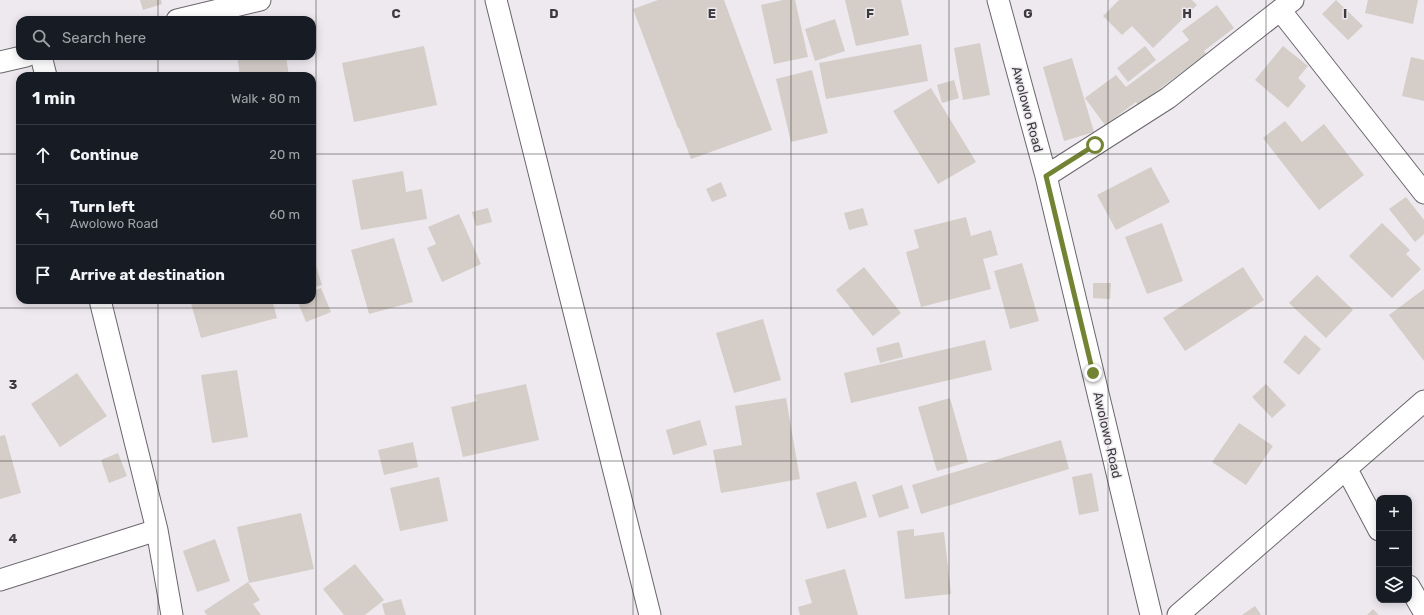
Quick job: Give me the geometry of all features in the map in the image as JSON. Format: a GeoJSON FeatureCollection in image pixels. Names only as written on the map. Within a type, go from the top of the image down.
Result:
{"type":"FeatureCollection","features":[{"type":"Feature","properties":{"kind":"street"},"geometry":{"type":"LineString","coordinates":[[193,16],[260,0]]}},
{"type":"Feature","properties":{"kind":"street"},"geometry":{"type":"LineString","coordinates":[[496,0],[650,615]]}},
{"type":"Feature","properties":{"kind":"street","name":"Awolowo Road"},"geometry":{"type":"LineString","coordinates":[[998,0],[1046,176],[1151,615]]}},
{"type":"Feature","properties":{"kind":"street"},"geometry":{"type":"LineString","coordinates":[[1046,176],[1168,98],[1286,5],[1424,193]]}},
{"type":"Feature","properties":{"kind":"street"},"geometry":{"type":"LineString","coordinates":[[0,62],[16,58]]}},
{"type":"Feature","properties":{"kind":"street"},"geometry":{"type":"LineString","coordinates":[[42,60],[45,72]]}},
{"type":"Feature","properties":{"kind":"street"},"geometry":{"type":"LineString","coordinates":[[101,304],[156,530],[172,615]]}},
{"type":"Feature","properties":{"kind":"street"},"geometry":{"type":"LineString","coordinates":[[1178,615],[1424,401]]}},
{"type":"Feature","properties":{"kind":"street"},"geometry":{"type":"LineString","coordinates":[[1346,468],[1376,524]]}},
{"type":"Feature","properties":{"kind":"street"},"geometry":{"type":"LineString","coordinates":[[0,580],[156,530]]}},
{"type":"Feature","properties":{"kind":"street"},"geometry":{"type":"LineString","coordinates":[[1412,591],[1424,612]]}},
{"type":"Feature","properties":{"kind":"building"},"geometry":{"type":"Polygon","coordinates":[[[140,0],[161,0],[162,4],[143,10],[140,0]]]}},
{"type":"Feature","properties":{"kind":"building"},"geometry":{"type":"Polygon","coordinates":[[[658,0],[724,0],[772,130],[691,159],[633,9],[658,0]]]}},
{"type":"Feature","properties":{"kind":"building"},"geometry":{"type":"Polygon","coordinates":[[[783,0],[795,0],[808,57],[774,64],[761,5],[783,0]]]}},
{"type":"Feature","properties":{"kind":"building"},"geometry":{"type":"Polygon","coordinates":[[[845,0],[901,0],[909,35],[856,46],[845,0]]]}},
{"type":"Feature","properties":{"kind":"building"},"geometry":{"type":"Polygon","coordinates":[[[1119,0],[1192,0],[1197,5],[1153,48],[1132,26],[1122,35],[1103,16],[1119,0]]]}},
{"type":"Feature","properties":{"kind":"building"},"geometry":{"type":"Polygon","coordinates":[[[1336,0],[1363,26],[1348,40],[1322,14],[1336,0]]]}},
{"type":"Feature","properties":{"kind":"building"},"geometry":{"type":"Polygon","coordinates":[[[1368,0],[1418,0],[1413,24],[1365,13],[1368,0]]]}},
{"type":"Feature","properties":{"kind":"building"},"geometry":{"type":"Polygon","coordinates":[[[1217,5],[1234,28],[1204,51],[1206,54],[1138,105],[1136,102],[1105,125],[1085,98],[1116,75],[1126,87],[1189,40],[1182,31],[1217,5]]]}},
{"type":"Feature","properties":{"kind":"building"},"geometry":{"type":"Polygon","coordinates":[[[835,19],[845,51],[815,61],[805,29],[835,19]]]}},
{"type":"Feature","properties":{"kind":"building"},"geometry":{"type":"Polygon","coordinates":[[[980,43],[990,95],[963,100],[954,48],[980,43]]]}},
{"type":"Feature","properties":{"kind":"building"},"geometry":{"type":"Polygon","coordinates":[[[921,44],[928,81],[826,99],[819,63],[921,44]]]}},
{"type":"Feature","properties":{"kind":"building"},"geometry":{"type":"Polygon","coordinates":[[[424,46],[437,105],[354,122],[342,63],[424,46]]]}},
{"type":"Feature","properties":{"kind":"building"},"geometry":{"type":"Polygon","coordinates":[[[1145,46],[1156,60],[1128,82],[1117,68],[1145,46]]]}},
{"type":"Feature","properties":{"kind":"building"},"geometry":{"type":"Polygon","coordinates":[[[1283,46],[1308,66],[1298,78],[1306,86],[1288,108],[1255,80],[1283,46]]]}},
{"type":"Feature","properties":{"kind":"building"},"geometry":{"type":"Polygon","coordinates":[[[1411,57],[1424,60],[1424,101],[1402,96],[1411,57]]]}},
{"type":"Feature","properties":{"kind":"building"},"geometry":{"type":"Polygon","coordinates":[[[1072,58],[1094,132],[1064,141],[1043,67],[1072,58]]]}},
{"type":"Feature","properties":{"kind":"building"},"geometry":{"type":"Polygon","coordinates":[[[238,60],[287,60],[288,72],[239,72],[238,60]]]}},
{"type":"Feature","properties":{"kind":"building"},"geometry":{"type":"Polygon","coordinates":[[[812,70],[828,133],[791,142],[776,79],[812,70]]]}},
{"type":"Feature","properties":{"kind":"building"},"geometry":{"type":"Polygon","coordinates":[[[954,80],[959,98],[942,103],[937,85],[954,80]]]}},
{"type":"Feature","properties":{"kind":"building"},"geometry":{"type":"Polygon","coordinates":[[[931,88],[976,162],[938,184],[893,111],[931,88]]]}},
{"type":"Feature","properties":{"kind":"building"},"geometry":{"type":"Polygon","coordinates":[[[1285,121],[1302,142],[1324,124],[1364,175],[1319,210],[1263,138],[1285,121]]]}},
{"type":"Feature","properties":{"kind":"building"},"geometry":{"type":"Polygon","coordinates":[[[1151,167],[1170,202],[1116,230],[1097,195],[1151,167]]]}},
{"type":"Feature","properties":{"kind":"building"},"geometry":{"type":"Polygon","coordinates":[[[403,171],[406,192],[422,189],[427,219],[361,230],[352,180],[403,171]]]}},
{"type":"Feature","properties":{"kind":"building"},"geometry":{"type":"Polygon","coordinates":[[[721,182],[727,196],[712,202],[706,189],[721,182]]]}},
{"type":"Feature","properties":{"kind":"building"},"geometry":{"type":"Polygon","coordinates":[[[1406,197],[1424,220],[1424,234],[1415,242],[1389,209],[1406,197]]]}},
{"type":"Feature","properties":{"kind":"building"},"geometry":{"type":"Polygon","coordinates":[[[488,208],[492,222],[476,226],[472,212],[488,208]]]}},
{"type":"Feature","properties":{"kind":"building"},"geometry":{"type":"Polygon","coordinates":[[[863,208],[868,225],[849,230],[844,213],[863,208]]]}},
{"type":"Feature","properties":{"kind":"building"},"geometry":{"type":"Polygon","coordinates":[[[459,214],[481,264],[442,282],[427,248],[436,244],[428,227],[459,214]]]}},
{"type":"Feature","properties":{"kind":"building"},"geometry":{"type":"Polygon","coordinates":[[[966,217],[971,236],[991,230],[998,255],[983,259],[991,289],[921,307],[906,252],[919,248],[914,230],[966,217]]]}},
{"type":"Feature","properties":{"kind":"building"},"geometry":{"type":"Polygon","coordinates":[[[1162,223],[1183,281],[1147,294],[1125,237],[1162,223]]]}},
{"type":"Feature","properties":{"kind":"building"},"geometry":{"type":"Polygon","coordinates":[[[1382,223],[1410,250],[1406,254],[1421,269],[1392,298],[1349,256],[1382,223]]]}},
{"type":"Feature","properties":{"kind":"building"},"geometry":{"type":"Polygon","coordinates":[[[394,238],[413,302],[369,314],[351,250],[394,238]]]}},
{"type":"Feature","properties":{"kind":"building"},"geometry":{"type":"Polygon","coordinates":[[[1022,263],[1039,321],[1010,329],[994,271],[1022,263]]]}},
{"type":"Feature","properties":{"kind":"building"},"geometry":{"type":"Polygon","coordinates":[[[316,266],[322,285],[316,287],[316,266]]]}},
{"type":"Feature","properties":{"kind":"building"},"geometry":{"type":"Polygon","coordinates":[[[864,267],[901,313],[873,336],[836,290],[864,267]]]}},
{"type":"Feature","properties":{"kind":"building"},"geometry":{"type":"Polygon","coordinates":[[[1243,267],[1264,300],[1185,351],[1163,318],[1243,267]]]}},
{"type":"Feature","properties":{"kind":"building"},"geometry":{"type":"Polygon","coordinates":[[[1317,275],[1353,310],[1326,338],[1289,303],[1317,275]]]}},
{"type":"Feature","properties":{"kind":"building"},"geometry":{"type":"Polygon","coordinates":[[[1093,283],[1111,283],[1110,299],[1093,298],[1093,283]]]}},
{"type":"Feature","properties":{"kind":"building"},"geometry":{"type":"Polygon","coordinates":[[[321,288],[331,312],[306,322],[299,304],[316,304],[316,290],[321,288]]]}},
{"type":"Feature","properties":{"kind":"building"},"geometry":{"type":"Polygon","coordinates":[[[1424,289],[1424,361],[1389,315],[1424,289]]]}},
{"type":"Feature","properties":{"kind":"building"},"geometry":{"type":"Polygon","coordinates":[[[191,304],[273,304],[277,318],[201,338],[191,304]]]}},
{"type":"Feature","properties":{"kind":"building"},"geometry":{"type":"Polygon","coordinates":[[[763,319],[781,380],[734,393],[716,333],[763,319]]]}},
{"type":"Feature","properties":{"kind":"building"},"geometry":{"type":"Polygon","coordinates":[[[1305,335],[1321,349],[1299,375],[1283,362],[1305,335]]]}},
{"type":"Feature","properties":{"kind":"building"},"geometry":{"type":"Polygon","coordinates":[[[985,340],[992,370],[851,403],[844,373],[985,340]]]}},
{"type":"Feature","properties":{"kind":"building"},"geometry":{"type":"Polygon","coordinates":[[[899,342],[903,357],[880,363],[876,348],[899,342]]]}},
{"type":"Feature","properties":{"kind":"building"},"geometry":{"type":"Polygon","coordinates":[[[237,370],[248,437],[212,443],[201,375],[237,370]]]}},
{"type":"Feature","properties":{"kind":"building"},"geometry":{"type":"Polygon","coordinates":[[[77,373],[107,416],[60,447],[31,404],[77,373]]]}},
{"type":"Feature","properties":{"kind":"building"},"geometry":{"type":"Polygon","coordinates":[[[526,384],[539,440],[463,457],[451,407],[477,401],[475,395],[526,384]]]}},
{"type":"Feature","properties":{"kind":"building"},"geometry":{"type":"Polygon","coordinates":[[[1266,384],[1286,405],[1272,418],[1252,397],[1266,384]]]}},
{"type":"Feature","properties":{"kind":"building"},"geometry":{"type":"Polygon","coordinates":[[[786,398],[800,479],[721,493],[713,450],[742,445],[735,406],[786,398]]]}},
{"type":"Feature","properties":{"kind":"building"},"geometry":{"type":"Polygon","coordinates":[[[950,398],[968,462],[937,471],[918,407],[950,398]]]}},
{"type":"Feature","properties":{"kind":"building"},"geometry":{"type":"Polygon","coordinates":[[[700,420],[707,445],[673,455],[666,430],[700,420]]]}},
{"type":"Feature","properties":{"kind":"building"},"geometry":{"type":"Polygon","coordinates":[[[1239,423],[1273,446],[1246,485],[1212,462],[1239,423]]]}},
{"type":"Feature","properties":{"kind":"building"},"geometry":{"type":"Polygon","coordinates":[[[5,435],[21,493],[0,499],[0,436],[5,435]]]}},
{"type":"Feature","properties":{"kind":"building"},"geometry":{"type":"Polygon","coordinates":[[[1061,440],[1069,469],[921,514],[912,485],[1061,440]]]}},
{"type":"Feature","properties":{"kind":"building"},"geometry":{"type":"Polygon","coordinates":[[[413,442],[418,467],[384,475],[378,450],[413,442]]]}},
{"type":"Feature","properties":{"kind":"building"},"geometry":{"type":"Polygon","coordinates":[[[118,453],[127,476],[109,483],[101,460],[118,453]]]}},
{"type":"Feature","properties":{"kind":"building"},"geometry":{"type":"Polygon","coordinates":[[[1092,473],[1099,511],[1079,515],[1072,477],[1092,473]]]}},
{"type":"Feature","properties":{"kind":"building"},"geometry":{"type":"Polygon","coordinates":[[[439,477],[448,521],[400,531],[390,488],[439,477]]]}},
{"type":"Feature","properties":{"kind":"building"},"geometry":{"type":"Polygon","coordinates":[[[856,481],[867,517],[827,529],[816,493],[856,481]]]}},
{"type":"Feature","properties":{"kind":"building"},"geometry":{"type":"Polygon","coordinates":[[[902,485],[909,508],[879,518],[872,495],[902,485]]]}},
{"type":"Feature","properties":{"kind":"building"},"geometry":{"type":"Polygon","coordinates":[[[301,513],[314,569],[249,583],[237,527],[301,513]]]}},
{"type":"Feature","properties":{"kind":"building"},"geometry":{"type":"Polygon","coordinates":[[[914,529],[914,536],[944,532],[951,594],[905,599],[897,531],[914,529]]]}},
{"type":"Feature","properties":{"kind":"building"},"geometry":{"type":"Polygon","coordinates":[[[215,539],[230,581],[197,592],[183,551],[215,539]]]}},
{"type":"Feature","properties":{"kind":"building"},"geometry":{"type":"Polygon","coordinates":[[[355,564],[384,600],[365,615],[344,615],[323,589],[355,564]]]}},
{"type":"Feature","properties":{"kind":"building"},"geometry":{"type":"Polygon","coordinates":[[[845,569],[858,615],[800,615],[798,607],[812,603],[805,580],[845,569]]]}},
{"type":"Feature","properties":{"kind":"building"},"geometry":{"type":"Polygon","coordinates":[[[248,582],[260,600],[253,604],[261,615],[207,615],[204,611],[248,582]]]}},
{"type":"Feature","properties":{"kind":"building"},"geometry":{"type":"Polygon","coordinates":[[[401,599],[406,615],[385,615],[382,604],[401,599]]]}},
{"type":"Feature","properties":{"kind":"building"},"geometry":{"type":"Polygon","coordinates":[[[1255,606],[1261,615],[1242,615],[1255,606]]]}},
{"type":"Feature","properties":{"kind":"building"},"geometry":{"type":"Polygon","coordinates":[[[1373,609],[1379,615],[1367,615],[1373,609]]]}},
{"type":"Feature","properties":{"kind":"route"},"geometry":{"type":"LineString","coordinates":[[1093,373],[1046,176],[1095,145]]}}]}
